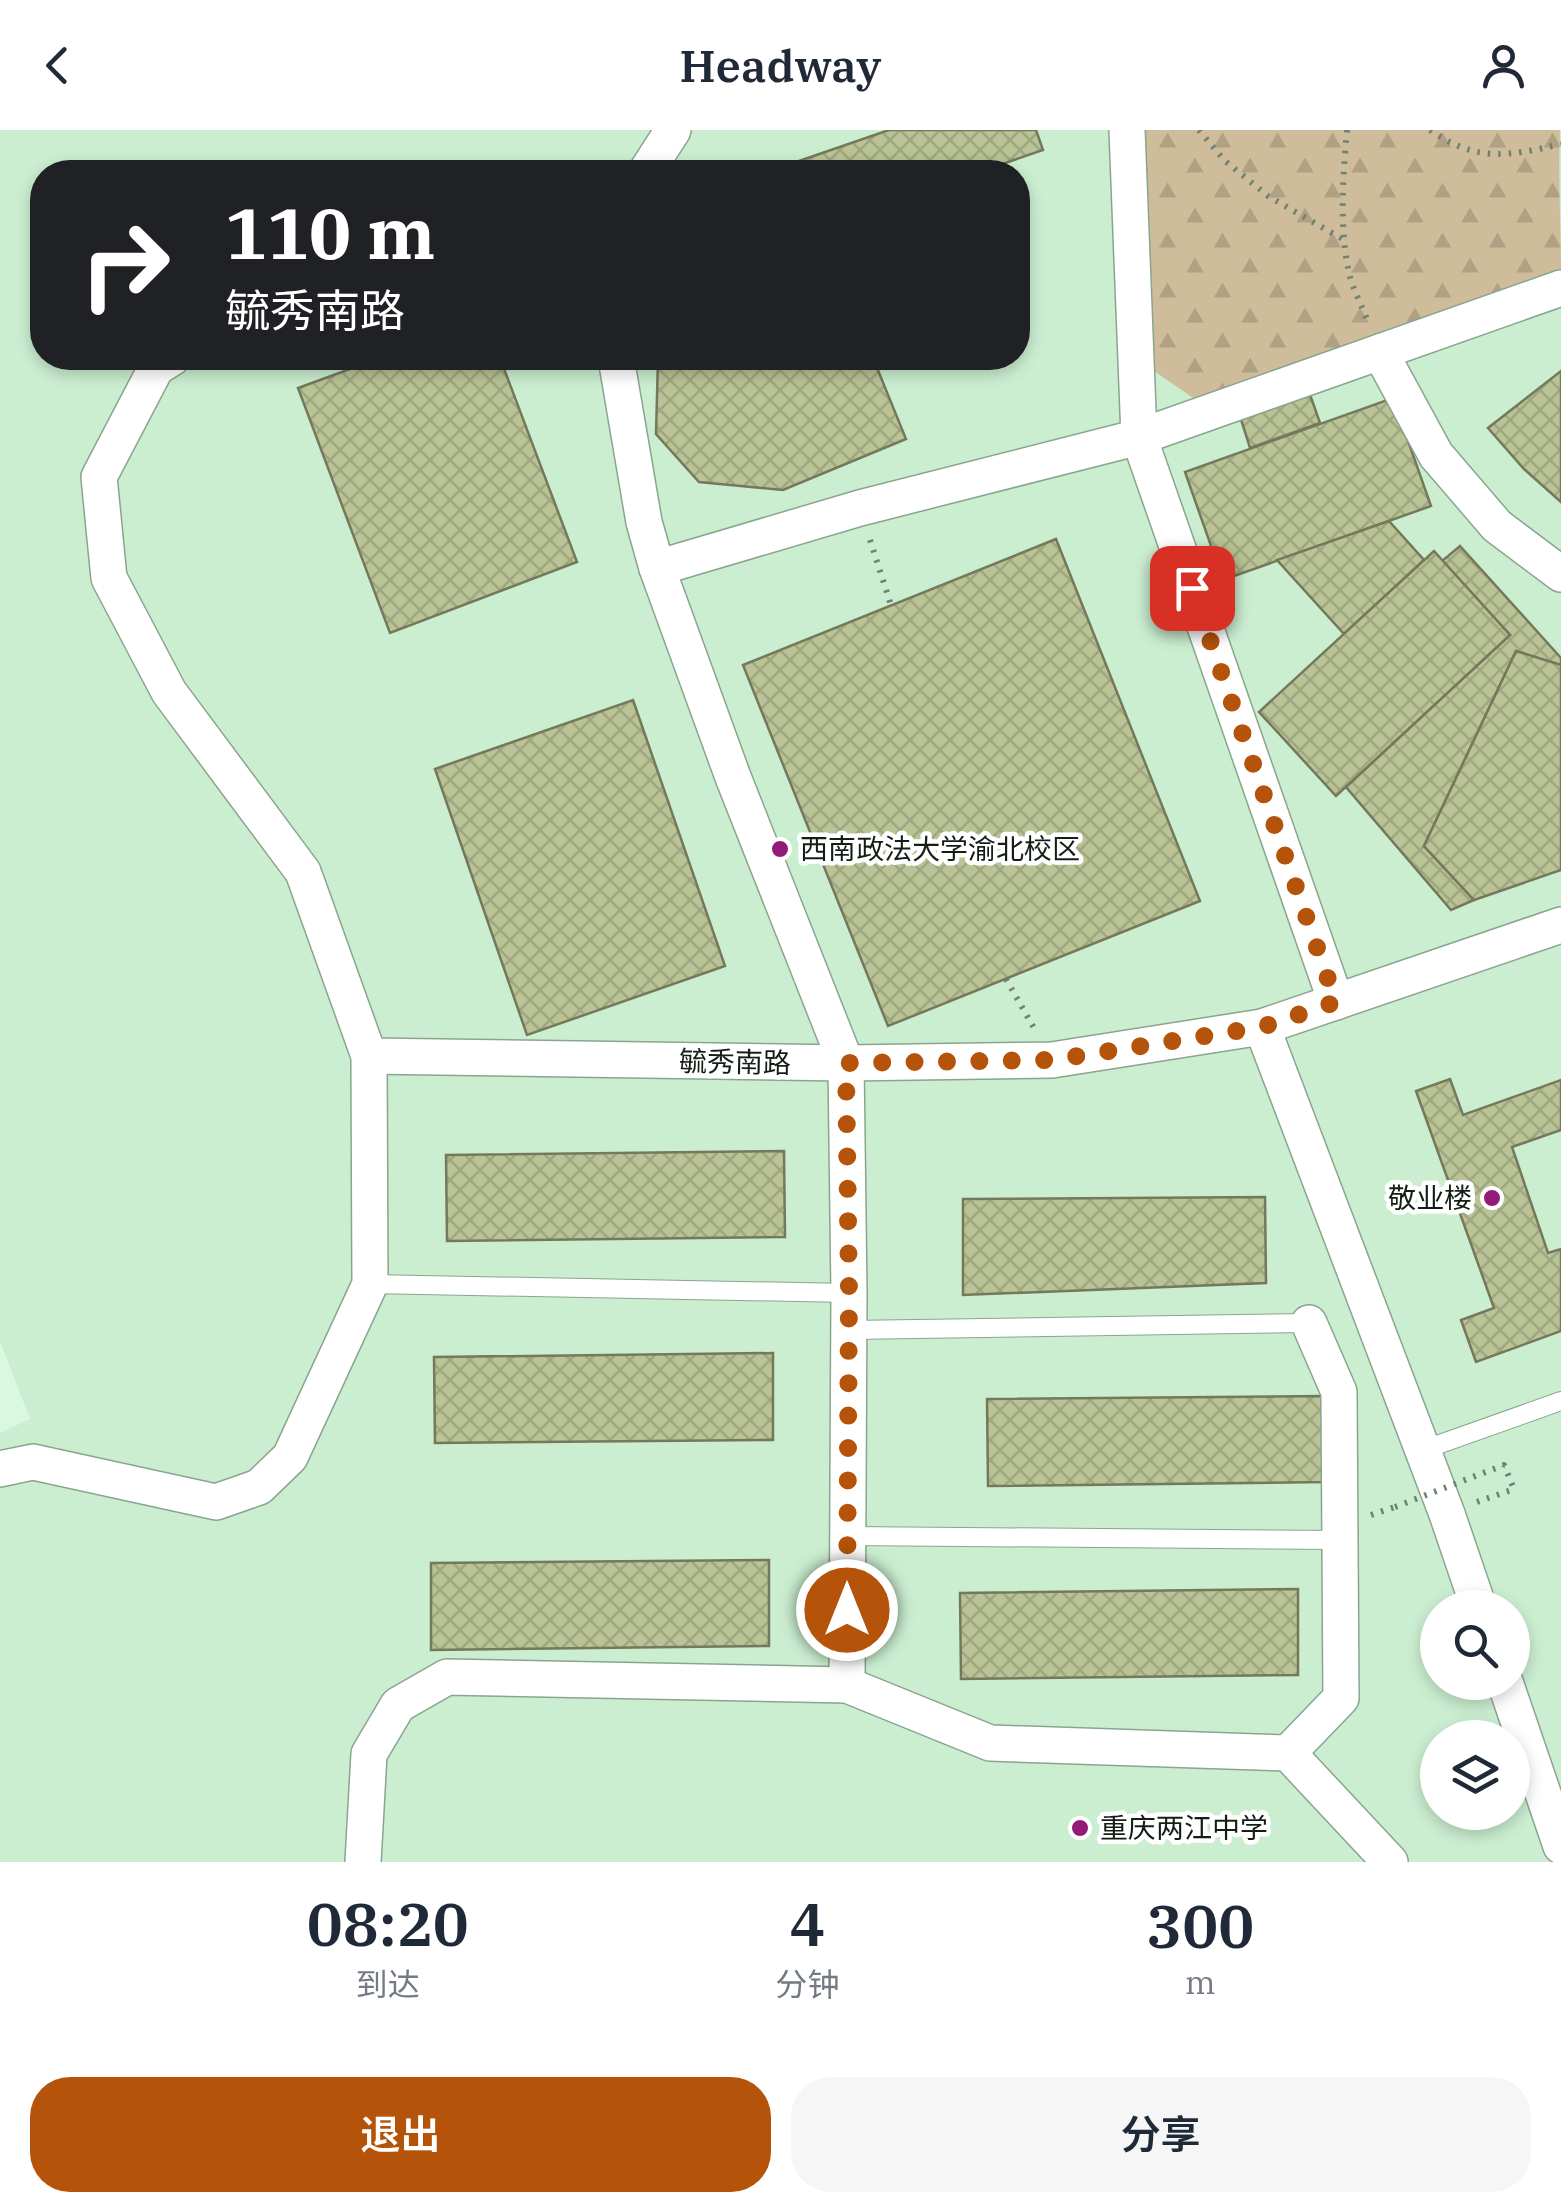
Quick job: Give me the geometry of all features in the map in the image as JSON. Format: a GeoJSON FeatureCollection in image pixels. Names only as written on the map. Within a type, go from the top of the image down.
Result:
{"type":"FeatureCollection","features":[{"type":"Feature","properties":{"kind":"street"},"geometry":{"type":"LineString","coordinates":[[654,160],[673,130]]}},
{"type":"Feature","properties":{"kind":"street"},"geometry":{"type":"LineString","coordinates":[[1127,130],[1139,436],[1336,1002]]}},
{"type":"Feature","properties":{"kind":"street"},"geometry":{"type":"LineString","coordinates":[[656,568],[860,508],[1139,436],[1561,288]]}},
{"type":"Feature","properties":{"kind":"street"},"geometry":{"type":"LineString","coordinates":[[1380,352],[1436,456],[1497,526],[1561,574]]}},
{"type":"Feature","properties":{"kind":"street"},"geometry":{"type":"LineString","coordinates":[[0,1468],[33,1462],[216,1502],[258,1487],[290,1457],[370,1284],[369,1056],[303,872],[169,692],[110,578],[99,477],[155,370]]}},
{"type":"Feature","properties":{"kind":"street"},"geometry":{"type":"LineString","coordinates":[[618,370],[644,522],[656,568],[733,777],[846,1063],[849,1293],[846,1685]]}},
{"type":"Feature","properties":{"kind":"street","name":"毓秀南路"},"geometry":{"type":"LineString","coordinates":[[369,1056],[846,1063],[1052,1060],[1262,1027],[1561,925]]}},
{"type":"Feature","properties":{"kind":"street"},"geometry":{"type":"LineString","coordinates":[[1262,1027],[1473,1590]]}},
{"type":"Feature","properties":{"kind":"street"},"geometry":{"type":"LineString","coordinates":[[1288,1753],[1341,1698],[1338,1392],[1309,1323]]}},
{"type":"Feature","properties":{"kind":"street"},"geometry":{"type":"LineString","coordinates":[[363,1862],[369,1754],[398,1705],[447,1677],[846,1685],[990,1743],[1288,1753],[1390,1862]]}},
{"type":"Feature","properties":{"kind":"street"},"geometry":{"type":"LineString","coordinates":[[1511,1700],[1561,1846]]}},
{"type":"Feature","properties":{"kind":"lane"},"geometry":{"type":"LineString","coordinates":[[370,1284],[849,1293]]}},
{"type":"Feature","properties":{"kind":"lane"},"geometry":{"type":"LineString","coordinates":[[848,1330],[1309,1323]]}},
{"type":"Feature","properties":{"kind":"lane"},"geometry":{"type":"LineString","coordinates":[[1423,1450],[1561,1401]]}},
{"type":"Feature","properties":{"kind":"lane"},"geometry":{"type":"LineString","coordinates":[[847,1536],[1341,1540]]}},
{"type":"Feature","properties":{"kind":"path"},"geometry":{"type":"LineString","coordinates":[[1199,130],[1224,160],[1268,196],[1346,242]]}},
{"type":"Feature","properties":{"kind":"path"},"geometry":{"type":"LineString","coordinates":[[1348,130],[1343,170],[1349,274],[1380,352]]}},
{"type":"Feature","properties":{"kind":"path"},"geometry":{"type":"LineString","coordinates":[[1430,130],[1475,153],[1514,154],[1561,144]]}},
{"type":"Feature","properties":{"kind":"path"},"geometry":{"type":"LineString","coordinates":[[860,508],[891,606]]}},
{"type":"Feature","properties":{"kind":"path"},"geometry":{"type":"LineString","coordinates":[[1006,979],[1052,1060]]}},
{"type":"Feature","properties":{"kind":"path"},"geometry":{"type":"LineString","coordinates":[[1395,1507],[1504,1465],[1514,1488]]}},
{"type":"Feature","properties":{"kind":"shaded area","name":"西南政法大学渝北校区"},"geometry":{"type":"Polygon","coordinates":[[[0,130],[1561,130],[1561,1862],[0,1862],[0,1433],[30,1419],[0,1341],[0,130]]]}},
{"type":"Feature","properties":{"kind":"green space"},"geometry":{"type":"Polygon","coordinates":[[[1137,130],[1560,130],[1561,274],[1196,400],[1151,369],[1137,130]]]}},
{"type":"Feature","properties":{"kind":"building"},"geometry":{"type":"Polygon","coordinates":[[[889,130],[1036,130],[1043,150],[1014,160],[802,160],[889,130]]]}},
{"type":"Feature","properties":{"kind":"building"},"geometry":{"type":"Polygon","coordinates":[[[347,370],[505,370],[577,562],[390,633],[298,388],[347,370]]]}},
{"type":"Feature","properties":{"kind":"building"},"geometry":{"type":"Polygon","coordinates":[[[658,370],[878,370],[906,439],[783,490],[699,482],[656,434],[658,370]]]}},
{"type":"Feature","properties":{"kind":"building"},"geometry":{"type":"Polygon","coordinates":[[[1561,371],[1561,502],[1524,469],[1488,428],[1561,371]]]}},
{"type":"Feature","properties":{"kind":"building"},"geometry":{"type":"Polygon","coordinates":[[[1307,386],[1320,423],[1250,448],[1238,410],[1307,386]]]}},
{"type":"Feature","properties":{"kind":"building"},"geometry":{"type":"Polygon","coordinates":[[[1393,398],[1431,506],[1223,580],[1185,472],[1393,398]]]}},
{"type":"Feature","properties":{"kind":"building"},"geometry":{"type":"Polygon","coordinates":[[[1389,521],[1424,560],[1344,634],[1277,560],[1389,521]]]}},
{"type":"Feature","properties":{"kind":"building"},"geometry":{"type":"Polygon","coordinates":[[[1056,539],[1200,901],[888,1026],[743,665],[1056,539]]]}},
{"type":"Feature","properties":{"kind":"building"},"geometry":{"type":"Polygon","coordinates":[[[1460,546],[1561,658],[1561,665],[1516,651],[1424,846],[1474,900],[1451,910],[1346,787],[1510,635],[1442,561],[1460,546]]]}},
{"type":"Feature","properties":{"kind":"building"},"geometry":{"type":"Polygon","coordinates":[[[1434,551],[1510,635],[1336,796],[1259,712],[1434,551]]]}},
{"type":"Feature","properties":{"kind":"building"},"geometry":{"type":"Polygon","coordinates":[[[1516,651],[1561,665],[1561,870],[1474,900],[1424,846],[1516,651]]]}},
{"type":"Feature","properties":{"kind":"building"},"geometry":{"type":"Polygon","coordinates":[[[633,700],[725,966],[527,1035],[435,769],[633,700]]]}},
{"type":"Feature","properties":{"kind":"building","name":"敬业楼"},"geometry":{"type":"Polygon","coordinates":[[[1450,1079],[1463,1115],[1561,1080],[1561,1130],[1512,1147],[1548,1253],[1561,1249],[1561,1331],[1476,1362],[1461,1320],[1494,1308],[1416,1091],[1450,1079]]]}},
{"type":"Feature","properties":{"kind":"building"},"geometry":{"type":"Polygon","coordinates":[[[784,1151],[785,1237],[447,1241],[446,1155],[784,1151]]]}},
{"type":"Feature","properties":{"kind":"building"},"geometry":{"type":"Polygon","coordinates":[[[1265,1197],[1266,1283],[963,1295],[963,1199],[1265,1197]]]}},
{"type":"Feature","properties":{"kind":"building"},"geometry":{"type":"Polygon","coordinates":[[[773,1353],[773,1440],[435,1443],[434,1357],[773,1353]]]}},
{"type":"Feature","properties":{"kind":"building"},"geometry":{"type":"Polygon","coordinates":[[[1325,1396],[1326,1482],[988,1486],[987,1399],[1325,1396]]]}},
{"type":"Feature","properties":{"kind":"building"},"geometry":{"type":"Polygon","coordinates":[[[769,1560],[769,1646],[431,1650],[431,1563],[769,1560]]]}},
{"type":"Feature","properties":{"kind":"building"},"geometry":{"type":"Polygon","coordinates":[[[1298,1589],[1298,1675],[961,1679],[960,1593],[1298,1589]]]}},
{"type":"Feature","properties":{"kind":"place","name":"西南政法大学渝北校区"},"geometry":{"type":"Point","coordinates":[780,849]}},
{"type":"Feature","properties":{"kind":"place","name":"敬业楼"},"geometry":{"type":"Point","coordinates":[1492,1198]}},
{"type":"Feature","properties":{"kind":"place","name":"重庆两江中学"},"geometry":{"type":"Point","coordinates":[1080,1828]}},
{"type":"Feature","properties":{"kind":"route"},"geometry":{"type":"LineString","coordinates":[[847,1610],[846,1063],[1052,1060],[1262,1027],[1336,1002],[1192,588]]}}]}
